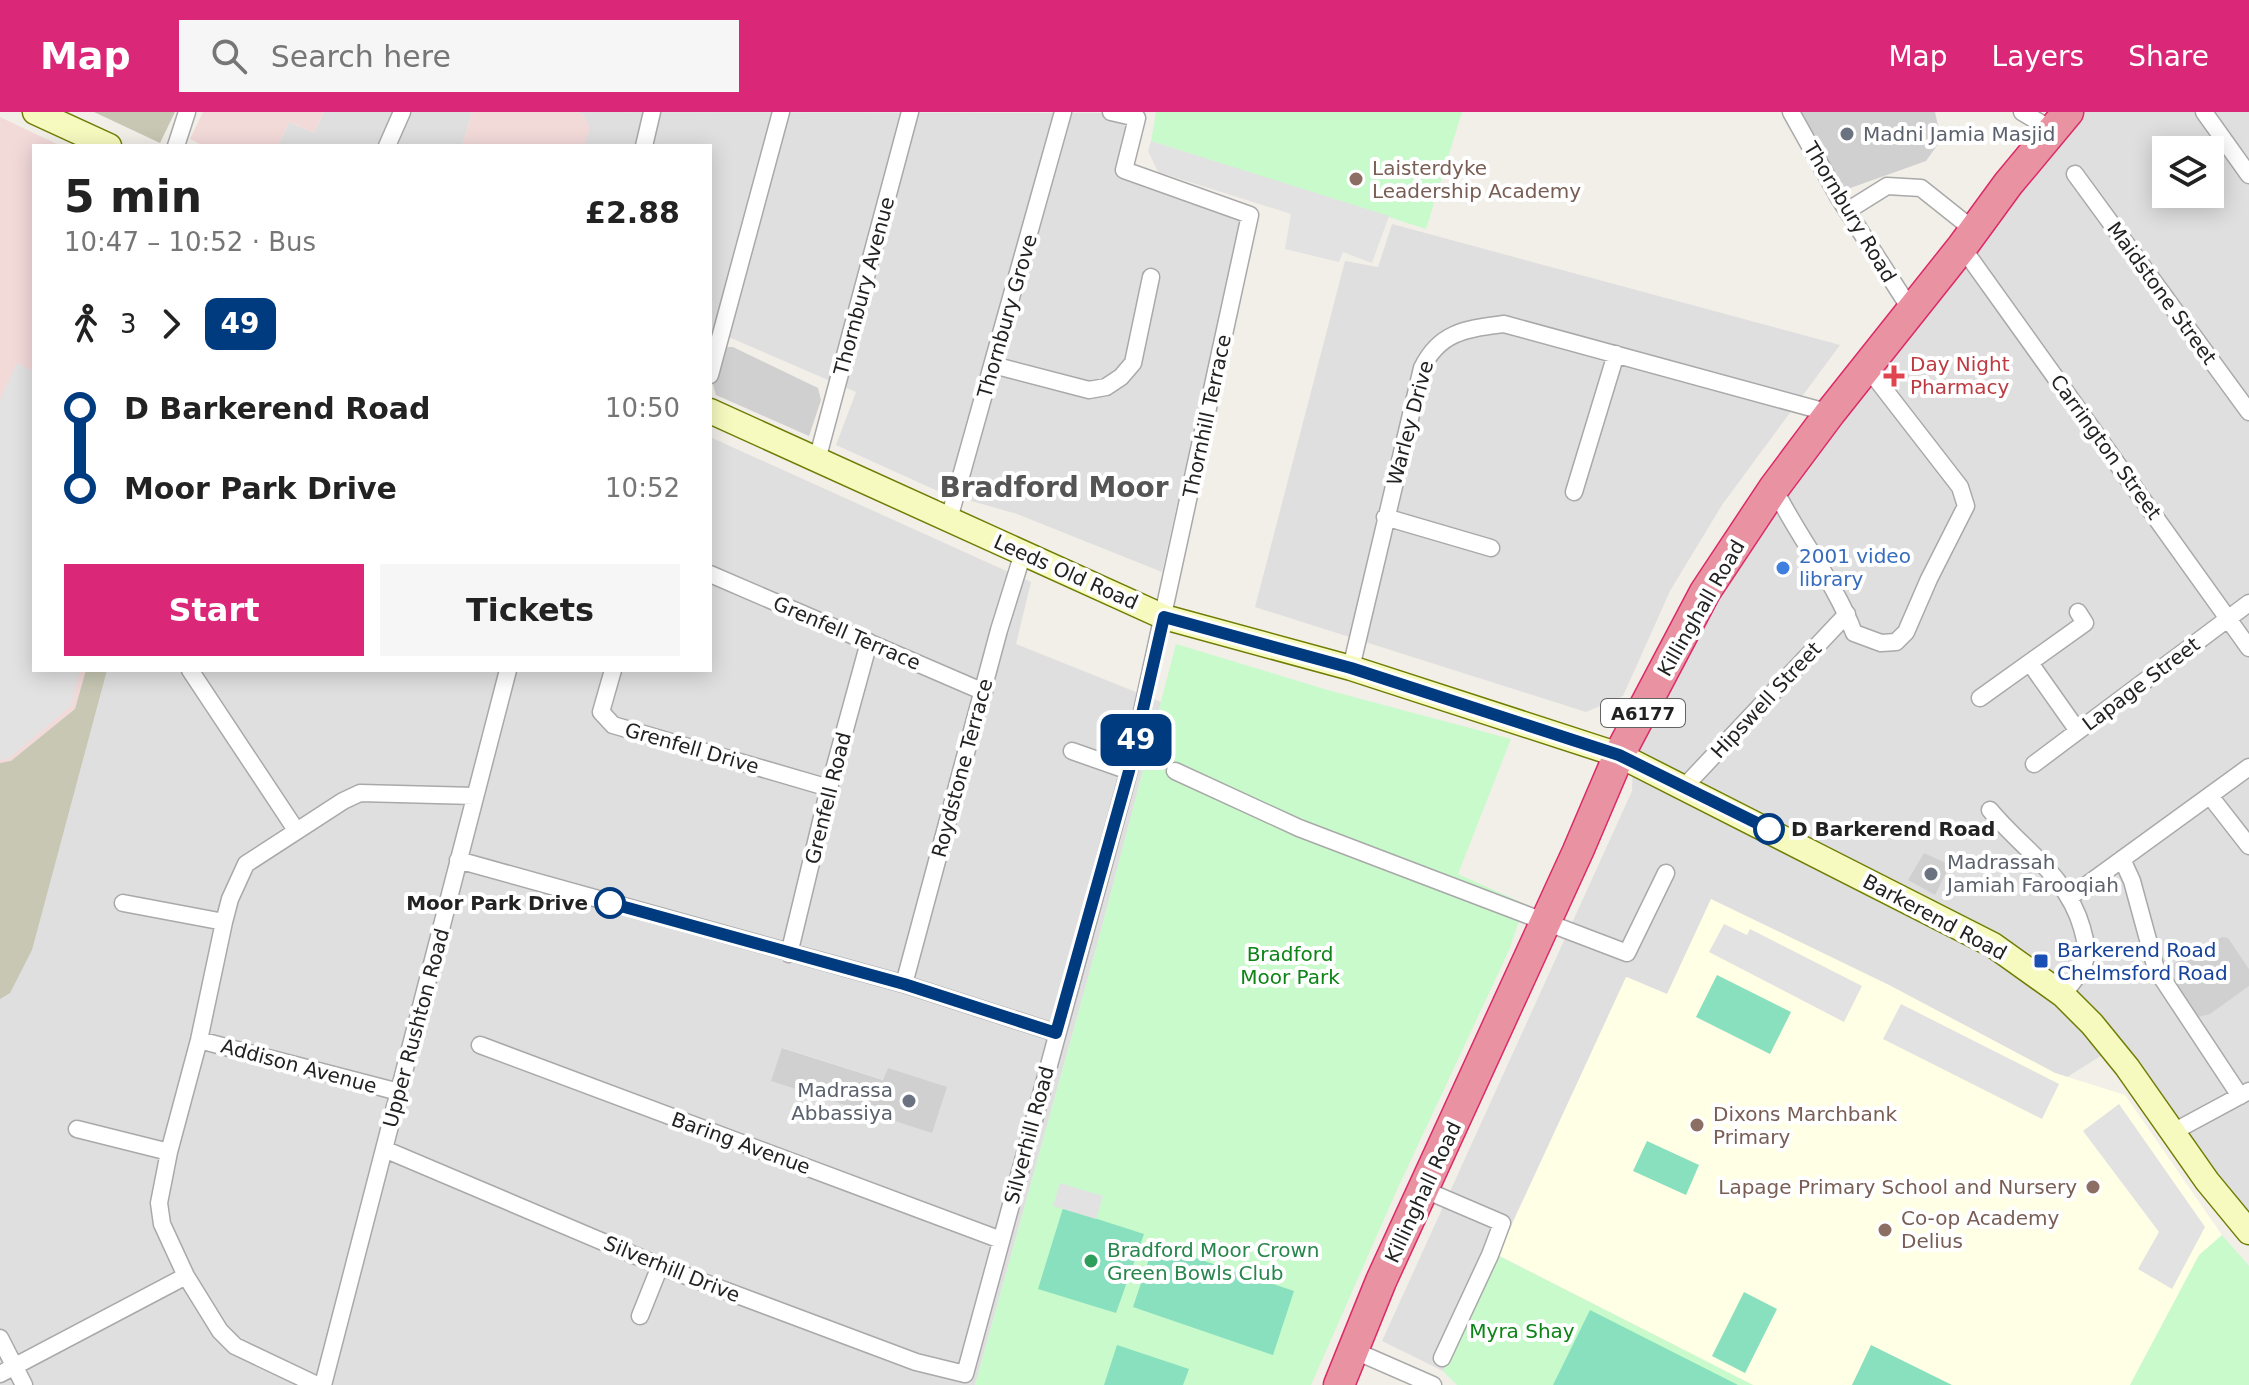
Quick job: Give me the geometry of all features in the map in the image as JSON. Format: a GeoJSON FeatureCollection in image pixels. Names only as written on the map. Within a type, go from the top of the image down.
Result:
{"type":"FeatureCollection","features":[{"type":"Feature","properties":{"kind":"highway","name":"Killinghall Road"},"geometry":{"type":"LineString","coordinates":[[1339,1385],[1381,1281],[1425,1190],[1619,755],[1705,592],[1774,488],[1830,413],[1969,239],[2008,184],[2061,121]]}},
{"type":"Feature","properties":{"kind":"main road"},"geometry":{"type":"LineString","coordinates":[[49,115],[105,144]]}},
{"type":"Feature","properties":{"kind":"main road","name":"Leeds Old Road"},"geometry":{"type":"LineString","coordinates":[[712,412],[1164,617],[1351,668],[1619,755]]}},
{"type":"Feature","properties":{"kind":"main road","name":"Barkerend Road"},"geometry":{"type":"LineString","coordinates":[[1619,755],[1993,945],[2063,995],[2112,1048],[2207,1181],[2249,1232]]}},
{"type":"Feature","properties":{"kind":"street"},"geometry":{"type":"LineString","coordinates":[[177,144],[187,112]]}},
{"type":"Feature","properties":{"kind":"street"},"geometry":{"type":"LineString","coordinates":[[388,144],[402,112]]}},
{"type":"Feature","properties":{"kind":"street"},"geometry":{"type":"LineString","coordinates":[[644,144],[652,112]]}},
{"type":"Feature","properties":{"kind":"street"},"geometry":{"type":"LineString","coordinates":[[712,368],[781,112]]}},
{"type":"Feature","properties":{"kind":"street","name":"Thornbury Avenue"},"geometry":{"type":"LineString","coordinates":[[817,460],[910,112]]}},
{"type":"Feature","properties":{"kind":"street","name":"Thornbury Grove"},"geometry":{"type":"LineString","coordinates":[[949,519],[1063,112]]}},
{"type":"Feature","properties":{"kind":"street","name":"Thornhill Terrace"},"geometry":{"type":"LineString","coordinates":[[1111,112],[1137,118],[1124,170],[1250,215],[1164,617]]}},
{"type":"Feature","properties":{"kind":"street","name":"Thornbury Road"},"geometry":{"type":"LineString","coordinates":[[1791,112],[1847,211],[1911,310]]}},
{"type":"Feature","properties":{"kind":"street"},"geometry":{"type":"LineString","coordinates":[[2022,112],[2061,121]]}},
{"type":"Feature","properties":{"kind":"street"},"geometry":{"type":"LineString","coordinates":[[2204,112],[2249,175]]}},
{"type":"Feature","properties":{"kind":"street","name":"Maidstone Street"},"geometry":{"type":"LineString","coordinates":[[2075,174],[2249,412]]}},
{"type":"Feature","properties":{"kind":"street","name":"Carrington Street"},"geometry":{"type":"LineString","coordinates":[[1847,211],[1887,186],[1921,188],[1969,239],[2247,644]]}},
{"type":"Feature","properties":{"kind":"street"},"geometry":{"type":"LineString","coordinates":[[993,365],[1089,390],[1106,387],[1121,377],[1133,363],[1151,277]]}},
{"type":"Feature","properties":{"kind":"street","name":"Warley Drive"},"geometry":{"type":"LineString","coordinates":[[1351,668],[1422,368],[1430,352],[1465,328],[1504,324],[1830,413]]}},
{"type":"Feature","properties":{"kind":"street"},"geometry":{"type":"LineString","coordinates":[[1574,492],[1616,354]]}},
{"type":"Feature","properties":{"kind":"street"},"geometry":{"type":"LineString","coordinates":[[1774,488],[1847,614],[1854,633],[1881,643],[1896,642],[1906,632],[1966,506],[1960,487],[1867,367]]}},
{"type":"Feature","properties":{"kind":"street"},"geometry":{"type":"LineString","coordinates":[[1385,517],[1491,548]]}},
{"type":"Feature","properties":{"kind":"street","name":"Roydstone Terrace"},"geometry":{"type":"LineString","coordinates":[[904,984],[999,630],[1023,553]]}},
{"type":"Feature","properties":{"kind":"street","name":"Grenfell Terrace"},"geometry":{"type":"LineString","coordinates":[[712,575],[984,692]]}},
{"type":"Feature","properties":{"kind":"street","name":"Lapage Street"},"geometry":{"type":"LineString","coordinates":[[2034,764],[2249,603]]}},
{"type":"Feature","properties":{"kind":"street"},"geometry":{"type":"LineString","coordinates":[[1980,698],[2085,623],[2078,612]]}},
{"type":"Feature","properties":{"kind":"street","name":"Hipswell Street"},"geometry":{"type":"LineString","coordinates":[[1685,786],[1847,614]]}},
{"type":"Feature","properties":{"kind":"street","name":"Silverhill Road"},"geometry":{"type":"LineString","coordinates":[[965,1374],[1129,771],[1164,617]]}},
{"type":"Feature","properties":{"kind":"street","name":"Grenfell Road"},"geometry":{"type":"LineString","coordinates":[[789,954],[829,788],[869,642]]}},
{"type":"Feature","properties":{"kind":"street"},"geometry":{"type":"LineString","coordinates":[[2030,663],[2078,731]]}},
{"type":"Feature","properties":{"kind":"street"},"geometry":{"type":"LineString","coordinates":[[191,672],[296,830]]}},
{"type":"Feature","properties":{"kind":"street","name":"Upper Rushton Road"},"geometry":{"type":"LineString","coordinates":[[323,1385],[420,1018],[505,672]]}},
{"type":"Feature","properties":{"kind":"street","name":"Grenfell Drive"},"geometry":{"type":"LineString","coordinates":[[612,672],[601,712],[613,725],[829,788]]}},
{"type":"Feature","properties":{"kind":"street"},"geometry":{"type":"LineString","coordinates":[[1072,751],[1129,771]]}},
{"type":"Feature","properties":{"kind":"street"},"geometry":{"type":"LineString","coordinates":[[2070,897],[2249,767]]}},
{"type":"Feature","properties":{"kind":"street"},"geometry":{"type":"LineString","coordinates":[[1175,771],[1299,828],[1627,953],[1666,873]]}},
{"type":"Feature","properties":{"kind":"street"},"geometry":{"type":"LineString","coordinates":[[317,1385],[235,1346],[220,1331],[186,1276],[162,1224],[159,1203],[169,1152],[199,1040],[230,899],[246,864],[296,830],[360,793],[475,796]]}},
{"type":"Feature","properties":{"kind":"street"},"geometry":{"type":"LineString","coordinates":[[2210,796],[2249,846]]}},
{"type":"Feature","properties":{"kind":"street"},"geometry":{"type":"LineString","coordinates":[[1990,810],[2017,840],[2037,856],[2070,897],[2088,949],[2084,966],[2063,995]]}},
{"type":"Feature","properties":{"kind":"street"},"geometry":{"type":"LineString","coordinates":[[2122,859],[2132,881],[2156,969],[2245,1093],[2173,1132]]}},
{"type":"Feature","properties":{"kind":"street"},"geometry":{"type":"LineString","coordinates":[[458,860],[904,984],[1056,1033]]}},
{"type":"Feature","properties":{"kind":"street"},"geometry":{"type":"LineString","coordinates":[[123,903],[224,922]]}},
{"type":"Feature","properties":{"kind":"street","name":"Addison Avenue"},"geometry":{"type":"LineString","coordinates":[[199,1040],[399,1092]]}},
{"type":"Feature","properties":{"kind":"street","name":"Baring Avenue"},"geometry":{"type":"LineString","coordinates":[[480,1045],[1001,1240]]}},
{"type":"Feature","properties":{"kind":"street"},"geometry":{"type":"LineString","coordinates":[[77,1129],[169,1152]]}},
{"type":"Feature","properties":{"kind":"street","name":"Silverhill Drive"},"geometry":{"type":"LineString","coordinates":[[384,1149],[660,1266],[916,1362],[965,1374]]}},
{"type":"Feature","properties":{"kind":"street"},"geometry":{"type":"LineString","coordinates":[[1425,1190],[1502,1223],[1442,1358]]}},
{"type":"Feature","properties":{"kind":"street"},"geometry":{"type":"LineString","coordinates":[[640,1316],[660,1266]]}},
{"type":"Feature","properties":{"kind":"street"},"geometry":{"type":"LineString","coordinates":[[7,1370],[186,1276]]}},
{"type":"Feature","properties":{"kind":"street"},"geometry":{"type":"LineString","coordinates":[[0,1338],[7,1370],[24,1385]]}},
{"type":"Feature","properties":{"kind":"street"},"geometry":{"type":"LineString","coordinates":[[1353,1350],[1433,1385]]}},
{"type":"Feature","properties":{"kind":"shaded area"},"geometry":{"type":"Polygon","coordinates":[[[94,112],[175,112],[160,143],[94,112]]]}},
{"type":"Feature","properties":{"kind":"shaded area"},"geometry":{"type":"Polygon","coordinates":[[[203,112],[324,112],[314,133],[289,122],[279,144],[200,144],[190,139],[203,112]]]}},
{"type":"Feature","properties":{"kind":"shaded area"},"geometry":{"type":"Polygon","coordinates":[[[324,112],[472,112],[463,144],[279,144],[289,122],[314,133],[324,112]]]}},
{"type":"Feature","properties":{"kind":"shaded area"},"geometry":{"type":"Polygon","coordinates":[[[472,112],[576,112],[583,114],[590,128],[585,144],[463,144],[472,112]]]}},
{"type":"Feature","properties":{"kind":"shaded area"},"geometry":{"type":"Polygon","coordinates":[[[576,112],[1145,113],[1124,176],[1244,204],[1162,572],[1017,514],[940,492],[836,445],[856,392],[712,330],[712,144],[585,144],[589,128],[583,114],[576,112]]]}},
{"type":"Feature","properties":{"kind":"shaded area"},"geometry":{"type":"Polygon","coordinates":[[[1796,112],[1935,112],[1941,140],[1926,161],[1842,191],[1796,112]]]}},
{"type":"Feature","properties":{"kind":"shaded area"},"geometry":{"type":"Polygon","coordinates":[[[2065,112],[2249,112],[2249,1232],[2112,1049],[2067,1077],[1887,984],[1667,994],[1627,977],[1443,1371],[1382,1341],[1632,791],[1634,730],[1705,592],[2065,112]]]}},
{"type":"Feature","properties":{"kind":"shaded area"},"geometry":{"type":"Polygon","coordinates":[[[0,117],[57,144],[32,144],[32,672],[85,672],[75,709],[11,761],[0,763],[0,117]]]}},
{"type":"Feature","properties":{"kind":"shaded area"},"geometry":{"type":"Polygon","coordinates":[[[1151,141],[1389,216],[1372,263],[1343,252],[1339,262],[1285,249],[1291,214],[1158,172],[1148,151],[1151,141]]]}},
{"type":"Feature","properties":{"kind":"shaded area"},"geometry":{"type":"Polygon","coordinates":[[[1392,224],[1840,345],[1722,505],[1670,591],[1623,696],[1586,712],[1255,607],[1345,261],[1378,267],[1392,224]]]}},
{"type":"Feature","properties":{"kind":"shaded area"},"geometry":{"type":"Polygon","coordinates":[[[727,347],[733,347],[818,388],[821,400],[809,436],[716,395],[713,385],[727,347]]]}},
{"type":"Feature","properties":{"kind":"shaded area"},"geometry":{"type":"Polygon","coordinates":[[[17,363],[32,371],[32,672],[80,672],[71,706],[9,758],[0,760],[0,400],[17,363]]]}},
{"type":"Feature","properties":{"kind":"shaded area"},"geometry":{"type":"Polygon","coordinates":[[[712,438],[1031,582],[1016,644],[1161,702],[975,1385],[0,1385],[0,763],[75,709],[85,672],[712,672],[712,438]],[[783,1048],[772,1081],[932,1132],[888,1068],[884,1080],[783,1048]]]}},
{"type":"Feature","properties":{"kind":"shaded area"},"geometry":{"type":"Polygon","coordinates":[[[85,672],[106,672],[32,950],[10,993],[0,999],[0,763],[11,761],[75,709],[85,672]]]}},
{"type":"Feature","properties":{"kind":"shaded area","name":"Madrassah Jamiah Farooqiah"},"geometry":{"type":"Polygon","coordinates":[[[1924,853],[1950,865],[1935,895],[1908,880],[1924,853]]]}},
{"type":"Feature","properties":{"kind":"shaded area"},"geometry":{"type":"Polygon","coordinates":[[[1711,899],[1887,984],[2055,1073],[2125,1095],[2222,1235],[2199,1256],[2130,1385],[1753,1385],[1498,1255],[1626,977],[1667,994],[1711,899]]]}},
{"type":"Feature","properties":{"kind":"shaded area"},"geometry":{"type":"Polygon","coordinates":[[[1724,924],[1747,935],[1750,929],[1862,986],[1844,1022],[1709,952],[1724,924]]]}},
{"type":"Feature","properties":{"kind":"shaded area"},"geometry":{"type":"Polygon","coordinates":[[[2222,937],[2228,938],[2249,969],[2249,986],[2210,1014],[2198,1017],[2167,971],[2168,967],[2222,937]]]}},
{"type":"Feature","properties":{"kind":"shaded area"},"geometry":{"type":"Polygon","coordinates":[[[1901,1004],[2059,1084],[2042,1119],[1883,1039],[1901,1004]]]}},
{"type":"Feature","properties":{"kind":"shaded area"},"geometry":{"type":"Polygon","coordinates":[[[782,1048],[883,1080],[888,1068],[947,1087],[932,1133],[771,1081],[782,1048]]]}},
{"type":"Feature","properties":{"kind":"shaded area"},"geometry":{"type":"Polygon","coordinates":[[[2119,1104],[2205,1227],[2172,1289],[2138,1269],[2159,1232],[2083,1131],[2119,1104]]]}},
{"type":"Feature","properties":{"kind":"shaded area"},"geometry":{"type":"Polygon","coordinates":[[[1060,1183],[1103,1196],[1096,1219],[1053,1206],[1060,1183]]]}},
{"type":"Feature","properties":{"kind":"green space","name":"Laisterdyke Leadership Academy"},"geometry":{"type":"Polygon","coordinates":[[[1156,112],[1462,112],[1426,229],[1151,141],[1156,112]]]}},
{"type":"Feature","properties":{"kind":"green space","name":"Bradford Moor Park"},"geometry":{"type":"Polygon","coordinates":[[[1176,644],[1331,691],[1511,739],[1458,874],[1525,904],[1509,950],[1396,1192],[1311,1385],[975,1385],[1099,938],[1176,644]]]}},
{"type":"Feature","properties":{"kind":"green space"},"geometry":{"type":"Polygon","coordinates":[[[1717,975],[1791,1012],[1770,1054],[1696,1017],[1717,975]]]}},
{"type":"Feature","properties":{"kind":"green space"},"geometry":{"type":"Polygon","coordinates":[[[1647,1141],[1699,1165],[1686,1195],[1633,1171],[1647,1141]]]}},
{"type":"Feature","properties":{"kind":"green space","name":"Bradford Moor Crown Green Bowls Club"},"geometry":{"type":"Polygon","coordinates":[[[1063,1208],[1144,1234],[1116,1313],[1038,1289],[1063,1208]]]}},
{"type":"Feature","properties":{"kind":"green space"},"geometry":{"type":"Polygon","coordinates":[[[2222,1235],[2249,1266],[2249,1385],[2130,1385],[2199,1255],[2222,1235]]]}},
{"type":"Feature","properties":{"kind":"green space"},"geometry":{"type":"Polygon","coordinates":[[[1154,1244],[1294,1291],[1273,1355],[1133,1307],[1154,1244]]]}},
{"type":"Feature","properties":{"kind":"green space","name":"Myra Shay"},"geometry":{"type":"Polygon","coordinates":[[[1497,1255],[1753,1385],[1457,1385],[1443,1371],[1497,1255]]]}},
{"type":"Feature","properties":{"kind":"green space"},"geometry":{"type":"Polygon","coordinates":[[[1744,1292],[1777,1309],[1745,1373],[1712,1356],[1744,1292]]]}},
{"type":"Feature","properties":{"kind":"green space"},"geometry":{"type":"Polygon","coordinates":[[[1590,1310],[1738,1385],[1553,1385],[1590,1310]]]}},
{"type":"Feature","properties":{"kind":"green space","name":"Bradford Moor Crown Green Bowls Club"},"geometry":{"type":"Polygon","coordinates":[[[1117,1345],[1189,1369],[1183,1385],[1104,1385],[1117,1345]]]}},
{"type":"Feature","properties":{"kind":"green space"},"geometry":{"type":"Polygon","coordinates":[[[1871,1345],[1952,1385],[1852,1385],[1871,1345]]]}},
{"type":"Feature","properties":{"kind":"bus line","name":"49"},"geometry":{"type":"LineString","coordinates":[[610,903],[904,984],[1056,1033],[1129,771],[1164,617],[1351,668],[1619,755],[1769,829]]}},
{"type":"Feature","properties":{"kind":"place","name":"Madni Jamia Masjid"},"geometry":{"type":"Point","coordinates":[1847,134]}},
{"type":"Feature","properties":{"kind":"place","name":"Laisterdyke Leadership Academy"},"geometry":{"type":"Point","coordinates":[1356,179]}},
{"type":"Feature","properties":{"kind":"place","name":"Day Night Pharmacy"},"geometry":{"type":"Point","coordinates":[1894,376]}},
{"type":"Feature","properties":{"kind":"place","name":"2001 video library"},"geometry":{"type":"Point","coordinates":[1783,568]}},
{"type":"Feature","properties":{"kind":"place","name":"D Barkerend Road"},"geometry":{"type":"Point","coordinates":[1769,829]}},
{"type":"Feature","properties":{"kind":"place","name":"Madrassah Jamiah Farooqiah"},"geometry":{"type":"Point","coordinates":[1931,874]}},
{"type":"Feature","properties":{"kind":"place","name":"Moor Park Drive"},"geometry":{"type":"Point","coordinates":[610,903]}},
{"type":"Feature","properties":{"kind":"place","name":"Barkerend Road Chelmsford Road"},"geometry":{"type":"Point","coordinates":[2041,961]}},
{"type":"Feature","properties":{"kind":"place","name":"Madrassa Abbassiya"},"geometry":{"type":"Point","coordinates":[909,1101]}},
{"type":"Feature","properties":{"kind":"place","name":"Dixons Marchbank Primary"},"geometry":{"type":"Point","coordinates":[1697,1125]}},
{"type":"Feature","properties":{"kind":"place","name":"Lapage Primary School and Nursery"},"geometry":{"type":"Point","coordinates":[2093,1187]}},
{"type":"Feature","properties":{"kind":"place","name":"Co-op Academy Delius"},"geometry":{"type":"Point","coordinates":[1885,1230]}},
{"type":"Feature","properties":{"kind":"place","name":"Bradford Moor Crown Green Bowls Club"},"geometry":{"type":"Point","coordinates":[1091,1261]}},
{"type":"Feature","properties":{"kind":"district","name":"Bradford Moor"},"geometry":{"type":"Point","coordinates":[1054,487]}}]}
